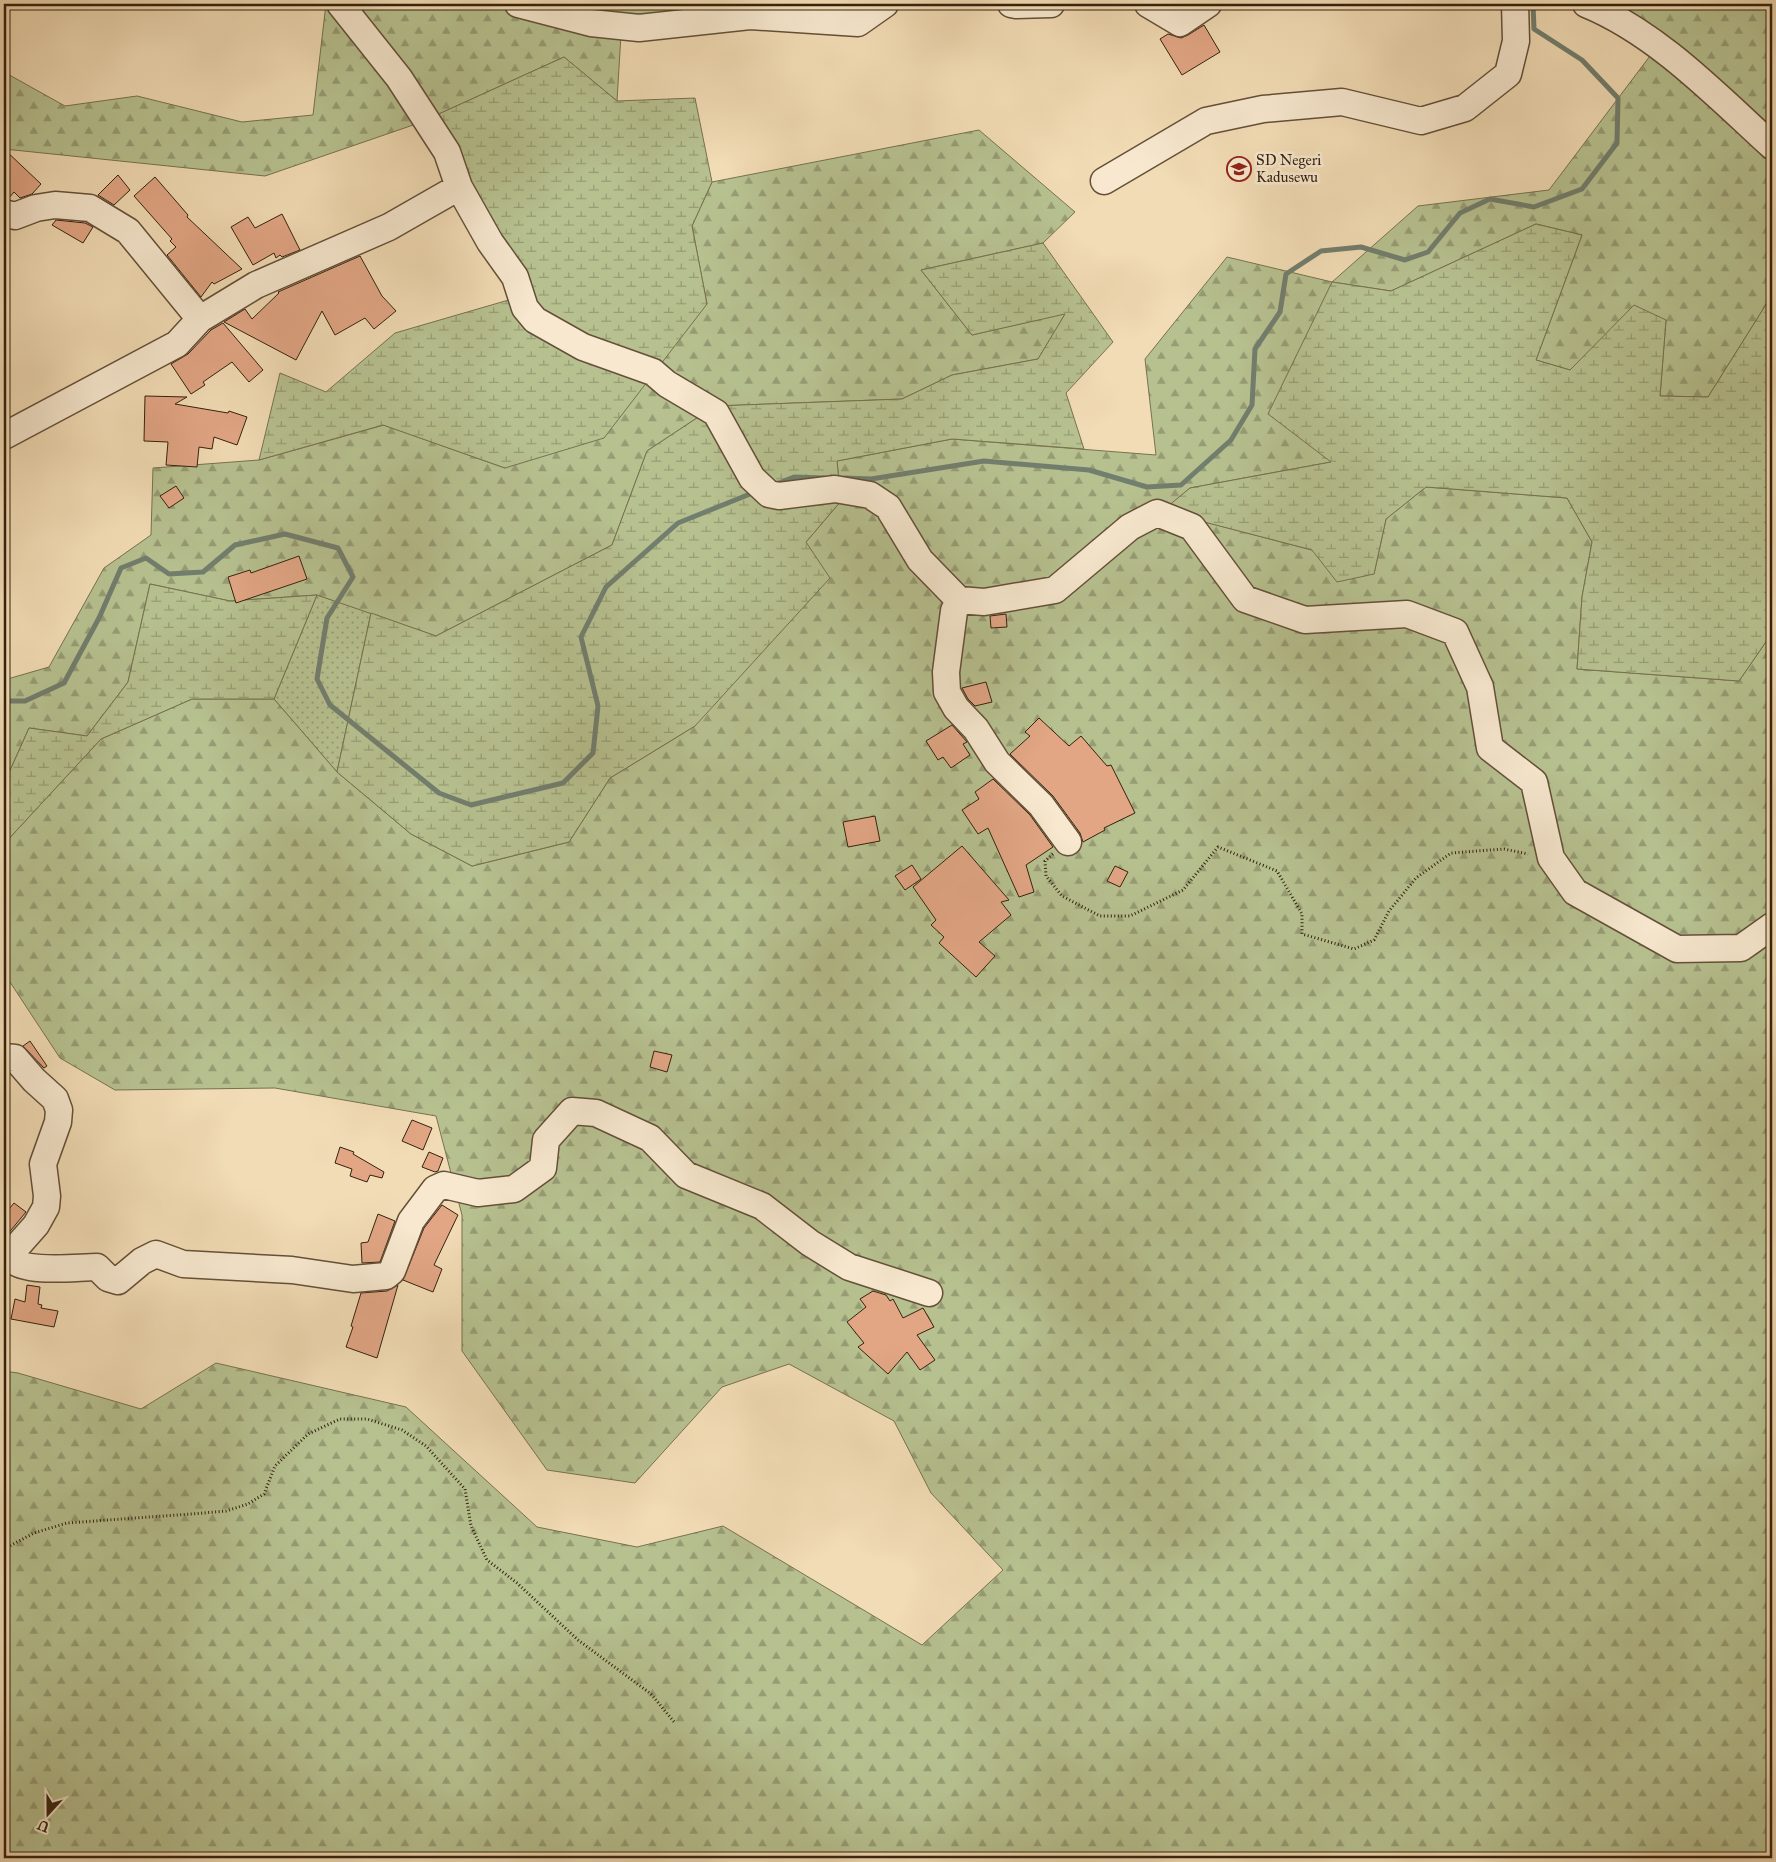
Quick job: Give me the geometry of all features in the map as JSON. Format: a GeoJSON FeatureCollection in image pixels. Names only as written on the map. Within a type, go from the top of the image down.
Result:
{"type":"FeatureCollection","features":[{"type":"Feature","properties":{"kind":"street"},"geometry":{"type":"LineString","coordinates":[[340,4],[399,78],[447,152],[459,187],[485,235],[515,277],[525,308],[534,320],[583,347],[653,372],[668,384],[716,413],[760,486],[779,496],[835,489],[870,495],[888,507],[920,560],[959,600],[984,602],[1055,590],[1130,527],[1157,514],[1192,527],[1245,600],[1305,620],[1407,614],[1455,632],[1480,687],[1490,748],[1534,782],[1551,858],[1575,892],[1677,949],[1741,948],[1772,926]]}},
{"type":"Feature","properties":{"kind":"street"},"geometry":{"type":"LineString","coordinates":[[518,4],[591,23],[639,28],[750,16],[858,23],[885,4]]}},
{"type":"Feature","properties":{"kind":"street"},"geometry":{"type":"LineString","coordinates":[[1011,4],[1051,4]]}},
{"type":"Feature","properties":{"kind":"street"},"geometry":{"type":"LineString","coordinates":[[1148,4],[1180,23],[1208,4]]}},
{"type":"Feature","properties":{"kind":"street"},"geometry":{"type":"LineString","coordinates":[[1104,181],[1206,120],[1254,111],[1342,102],[1421,121],[1465,108],[1508,74],[1516,42],[1515,4]]}},
{"type":"Feature","properties":{"kind":"street"},"geometry":{"type":"LineString","coordinates":[[1586,4],[1602,10],[1636,31],[1688,70],[1772,146]]}},
{"type":"Feature","properties":{"kind":"street"},"geometry":{"type":"LineString","coordinates":[[4,436],[176,344],[200,319],[256,285],[389,227],[459,187]]}},
{"type":"Feature","properties":{"kind":"street"},"geometry":{"type":"LineString","coordinates":[[4,213],[15,216],[36,208],[55,205],[90,208],[128,232],[200,319]]}},
{"type":"Feature","properties":{"kind":"street"},"geometry":{"type":"LineString","coordinates":[[959,600],[954,611],[946,672],[947,692],[956,708],[976,729],[997,762],[1041,805],[1068,842]]}},
{"type":"Feature","properties":{"kind":"street"},"geometry":{"type":"LineString","coordinates":[[4,1057],[15,1058],[34,1080],[55,1099],[59,1110],[58,1122],[43,1164],[48,1196],[46,1206],[36,1225],[13,1251],[9,1264],[30,1268],[97,1267],[108,1278],[118,1281],[142,1261],[156,1254],[183,1264],[292,1270],[353,1279],[386,1276],[392,1271],[411,1221],[435,1189],[444,1184],[478,1193],[514,1189],[543,1168],[546,1140],[572,1111],[596,1113],[650,1138],[686,1175],[762,1206],[810,1243],[849,1268],[929,1293]]}},
{"type":"Feature","properties":{"kind":"path"},"geometry":{"type":"LineString","coordinates":[[1068,842],[1045,861],[1046,876],[1062,896],[1100,916],[1130,916],[1183,890],[1218,847],[1277,871],[1302,914],[1302,934],[1354,949],[1374,940],[1389,911],[1416,878],[1451,853],[1504,849],[1551,858]]}},
{"type":"Feature","properties":{"kind":"path"},"geometry":{"type":"LineString","coordinates":[[4,1549],[34,1533],[67,1523],[226,1511],[248,1504],[264,1494],[275,1466],[308,1434],[340,1419],[367,1419],[402,1430],[426,1446],[465,1489],[471,1526],[487,1560],[517,1583],[578,1640],[651,1694],[675,1723]]}},
{"type":"Feature","properties":{"kind":"green space"},"geometry":{"type":"Polygon","coordinates":[[[326,4],[771,4],[621,34],[617,101],[564,57],[419,123],[265,176],[4,149],[4,72],[65,106],[137,96],[242,122],[313,115],[326,4]]]}},
{"type":"Feature","properties":{"kind":"green space"},"geometry":{"type":"Polygon","coordinates":[[[1610,4],[1772,4],[1772,295],[1708,397],[1660,396],[1666,320],[1570,370],[1536,360],[1582,235],[1536,224],[1391,291],[1332,282],[1418,206],[1549,190],[1659,44],[1610,4]]]}},
{"type":"Feature","properties":{"kind":"green space"},"geometry":{"type":"Polygon","coordinates":[[[564,57],[617,101],[695,98],[712,182],[692,226],[707,304],[604,438],[505,468],[383,425],[259,460],[280,373],[326,392],[395,333],[519,297],[419,123],[564,57]]]}},
{"type":"Feature","properties":{"kind":"green space"},"geometry":{"type":"Polygon","coordinates":[[[979,130],[1075,212],[1043,243],[921,270],[972,335],[1066,313],[1038,359],[952,375],[902,399],[715,406],[647,451],[612,545],[436,636],[317,595],[230,601],[150,584],[128,682],[87,736],[29,728],[4,784],[4,680],[49,667],[104,568],[151,535],[153,468],[259,460],[384,425],[505,468],[707,304],[692,226],[712,182],[979,130]]]}},
{"type":"Feature","properties":{"kind":"green space"},"geometry":{"type":"Polygon","coordinates":[[[1536,224],[1582,235],[1536,360],[1570,370],[1634,305],[1666,320],[1660,396],[1708,397],[1772,295],[1772,633],[1739,681],[1577,669],[1582,597],[1592,542],[1567,498],[1426,487],[1386,519],[1374,574],[1337,582],[1312,550],[1162,511],[1190,488],[1331,462],[1268,414],[1332,282],[1391,291],[1536,224]]]}},
{"type":"Feature","properties":{"kind":"green space"},"geometry":{"type":"Polygon","coordinates":[[[1043,243],[1113,342],[1066,393],[1084,449],[952,439],[837,461],[841,501],[806,542],[830,578],[695,726],[610,778],[569,842],[472,866],[411,834],[337,772],[371,613],[436,636],[612,545],[647,451],[715,406],[902,399],[952,375],[1038,359],[1065,314],[972,335],[921,270],[1043,243]]]}},
{"type":"Feature","properties":{"kind":"green space"},"geometry":{"type":"Polygon","coordinates":[[[1227,257],[1332,282],[1331,462],[1190,488],[1163,511],[1312,550],[1374,574],[1386,519],[1426,487],[1567,498],[1592,542],[1582,597],[1577,669],[1739,681],[1772,633],[1772,1858],[4,1858],[4,1371],[18,1373],[141,1409],[216,1363],[406,1407],[537,1527],[637,1547],[723,1526],[922,1645],[1003,1570],[931,1493],[894,1421],[789,1364],[722,1387],[635,1483],[547,1470],[462,1351],[462,1215],[436,1116],[275,1088],[115,1090],[60,1058],[4,973],[4,844],[101,739],[192,699],[274,699],[337,772],[411,834],[472,866],[569,842],[610,778],[695,726],[806,542],[841,501],[837,461],[952,439],[1156,455],[1145,359],[1227,257]]]}},
{"type":"Feature","properties":{"kind":"green space"},"geometry":{"type":"Polygon","coordinates":[[[150,584],[230,601],[317,595],[274,699],[192,699],[101,739],[4,844],[4,784],[29,728],[87,736],[128,682],[150,584]]]}},
{"type":"Feature","properties":{"kind":"green space"},"geometry":{"type":"Polygon","coordinates":[[[317,595],[371,613],[337,772],[274,699],[317,595]]]}},
{"type":"Feature","properties":{"kind":"building"},"geometry":{"type":"Polygon","coordinates":[[[1204,25],[1220,52],[1182,75],[1160,39],[1168,34],[1181,38],[1204,25]]]}},
{"type":"Feature","properties":{"kind":"building"},"geometry":{"type":"Polygon","coordinates":[[[4,149],[41,184],[32,194],[20,198],[14,192],[8,199],[4,198],[4,149]]]}},
{"type":"Feature","properties":{"kind":"building"},"geometry":{"type":"Polygon","coordinates":[[[118,175],[130,190],[114,205],[98,195],[118,175]]]}},
{"type":"Feature","properties":{"kind":"building"},"geometry":{"type":"Polygon","coordinates":[[[155,177],[188,215],[187,217],[242,269],[214,284],[212,282],[201,297],[167,255],[176,247],[170,241],[172,239],[134,196],[155,177]]]}},
{"type":"Feature","properties":{"kind":"building"},"geometry":{"type":"Polygon","coordinates":[[[282,214],[300,250],[282,257],[280,255],[276,258],[274,253],[253,265],[231,227],[248,217],[255,228],[282,214]]]}},
{"type":"Feature","properties":{"kind":"building"},"geometry":{"type":"Polygon","coordinates":[[[56,220],[85,223],[93,227],[83,243],[52,225],[56,220]]]}},
{"type":"Feature","properties":{"kind":"building"},"geometry":{"type":"Polygon","coordinates":[[[360,256],[382,296],[396,311],[374,329],[365,318],[335,335],[322,311],[296,360],[224,322],[245,309],[252,319],[278,292],[360,256]]]}},
{"type":"Feature","properties":{"kind":"building"},"geometry":{"type":"Polygon","coordinates":[[[223,323],[263,370],[249,382],[232,362],[203,382],[205,385],[191,394],[171,364],[188,354],[211,330],[223,323]]]}},
{"type":"Feature","properties":{"kind":"building"},"geometry":{"type":"Polygon","coordinates":[[[145,396],[187,397],[175,404],[228,413],[229,411],[247,417],[237,445],[214,437],[212,449],[199,447],[197,467],[166,465],[168,442],[144,441],[145,396]]]}},
{"type":"Feature","properties":{"kind":"building"},"geometry":{"type":"Polygon","coordinates":[[[176,486],[184,498],[169,508],[160,496],[176,486]]]}},
{"type":"Feature","properties":{"kind":"building"},"geometry":{"type":"Polygon","coordinates":[[[299,556],[307,579],[236,603],[228,577],[250,570],[251,573],[299,556]]]}},
{"type":"Feature","properties":{"kind":"building"},"geometry":{"type":"Polygon","coordinates":[[[1006,614],[1007,627],[991,628],[990,616],[1006,614]]]}},
{"type":"Feature","properties":{"kind":"building"},"geometry":{"type":"Polygon","coordinates":[[[986,682],[992,702],[975,706],[968,699],[962,688],[986,682]]]}},
{"type":"Feature","properties":{"kind":"building"},"geometry":{"type":"Polygon","coordinates":[[[1039,718],[1069,746],[1081,736],[1107,766],[1111,765],[1135,813],[1104,828],[1105,830],[1083,842],[1080,833],[1053,796],[1010,754],[1030,736],[1025,732],[1039,718]]]}},
{"type":"Feature","properties":{"kind":"building"},"geometry":{"type":"Polygon","coordinates":[[[952,725],[967,742],[963,744],[970,755],[951,768],[943,757],[938,760],[926,741],[952,725]]]}},
{"type":"Feature","properties":{"kind":"building"},"geometry":{"type":"Polygon","coordinates":[[[993,779],[1030,815],[1053,847],[1026,865],[1034,892],[1019,897],[988,828],[978,834],[962,810],[979,799],[975,792],[993,779]]]}},
{"type":"Feature","properties":{"kind":"building"},"geometry":{"type":"Polygon","coordinates":[[[875,816],[880,841],[848,847],[843,822],[875,816]]]}},
{"type":"Feature","properties":{"kind":"building"},"geometry":{"type":"Polygon","coordinates":[[[962,846],[1009,900],[1001,902],[1011,915],[979,942],[995,956],[976,977],[939,943],[944,937],[931,925],[936,920],[913,887],[962,846]]]}},
{"type":"Feature","properties":{"kind":"building"},"geometry":{"type":"Polygon","coordinates":[[[912,865],[921,879],[905,890],[895,876],[912,865]]]}},
{"type":"Feature","properties":{"kind":"building"},"geometry":{"type":"Polygon","coordinates":[[[1115,866],[1128,872],[1120,887],[1107,881],[1115,866]]]}},
{"type":"Feature","properties":{"kind":"building"},"geometry":{"type":"Polygon","coordinates":[[[30,1041],[47,1066],[44,1068],[23,1046],[30,1041]]]}},
{"type":"Feature","properties":{"kind":"building"},"geometry":{"type":"Polygon","coordinates":[[[654,1051],[672,1055],[667,1072],[650,1067],[654,1051]]]}},
{"type":"Feature","properties":{"kind":"building"},"geometry":{"type":"Polygon","coordinates":[[[412,1120],[432,1128],[423,1150],[402,1141],[412,1120]]]}},
{"type":"Feature","properties":{"kind":"building"},"geometry":{"type":"Polygon","coordinates":[[[340,1147],[354,1152],[353,1154],[384,1172],[382,1178],[370,1175],[367,1182],[350,1176],[352,1169],[335,1163],[340,1147]]]}},
{"type":"Feature","properties":{"kind":"building"},"geometry":{"type":"Polygon","coordinates":[[[429,1152],[443,1158],[438,1171],[435,1172],[422,1167],[429,1152]]]}},
{"type":"Feature","properties":{"kind":"building"},"geometry":{"type":"Polygon","coordinates":[[[14,1203],[26,1212],[6,1236],[4,1234],[4,1215],[14,1203]]]}},
{"type":"Feature","properties":{"kind":"building"},"geometry":{"type":"Polygon","coordinates":[[[442,1205],[458,1215],[434,1265],[442,1269],[433,1292],[403,1280],[424,1228],[442,1205]]]}},
{"type":"Feature","properties":{"kind":"building"},"geometry":{"type":"Polygon","coordinates":[[[378,1214],[395,1221],[380,1262],[362,1263],[361,1243],[368,1242],[378,1214]]]}},
{"type":"Feature","properties":{"kind":"building"},"geometry":{"type":"Polygon","coordinates":[[[27,1285],[40,1287],[38,1304],[42,1305],[41,1308],[58,1311],[54,1327],[11,1319],[15,1299],[25,1302],[27,1285]]]}},
{"type":"Feature","properties":{"kind":"building"},"geometry":{"type":"Polygon","coordinates":[[[398,1285],[377,1358],[346,1347],[361,1293],[387,1291],[398,1285]]]}},
{"type":"Feature","properties":{"kind":"building"},"geometry":{"type":"Polygon","coordinates":[[[873,1291],[886,1295],[890,1301],[893,1299],[903,1318],[923,1308],[934,1327],[917,1335],[935,1360],[920,1370],[907,1352],[888,1374],[858,1347],[864,1343],[847,1322],[866,1307],[860,1299],[873,1291]]]}},
{"type":"Feature","properties":{"kind":"waterway"},"geometry":{"type":"LineString","coordinates":[[845,478],[871,479],[984,461],[1089,470],[1147,487],[1181,485],[1231,440],[1252,405],[1255,349],[1280,312],[1286,274],[1321,251],[1361,247],[1405,260],[1428,252],[1460,213],[1490,199],[1534,207],[1582,189],[1617,143],[1618,98],[1582,60],[1534,29],[1533,4]]}},
{"type":"Feature","properties":{"kind":"waterway"},"geometry":{"type":"LineString","coordinates":[[774,485],[794,477],[824,478]]}},
{"type":"Feature","properties":{"kind":"waterway"},"geometry":{"type":"LineString","coordinates":[[4,701],[25,701],[64,683],[99,618],[121,568],[146,558],[169,574],[203,572],[235,545],[285,534],[338,548],[353,577],[327,618],[317,679],[330,705],[439,793],[471,805],[563,783],[593,753],[598,706],[581,637],[606,587],[678,523],[755,492]]}},
{"type":"Feature","properties":{"kind":"place","name":"SD Negeri Kadusewu"},"geometry":{"type":"Point","coordinates":[1239,169]}}]}
